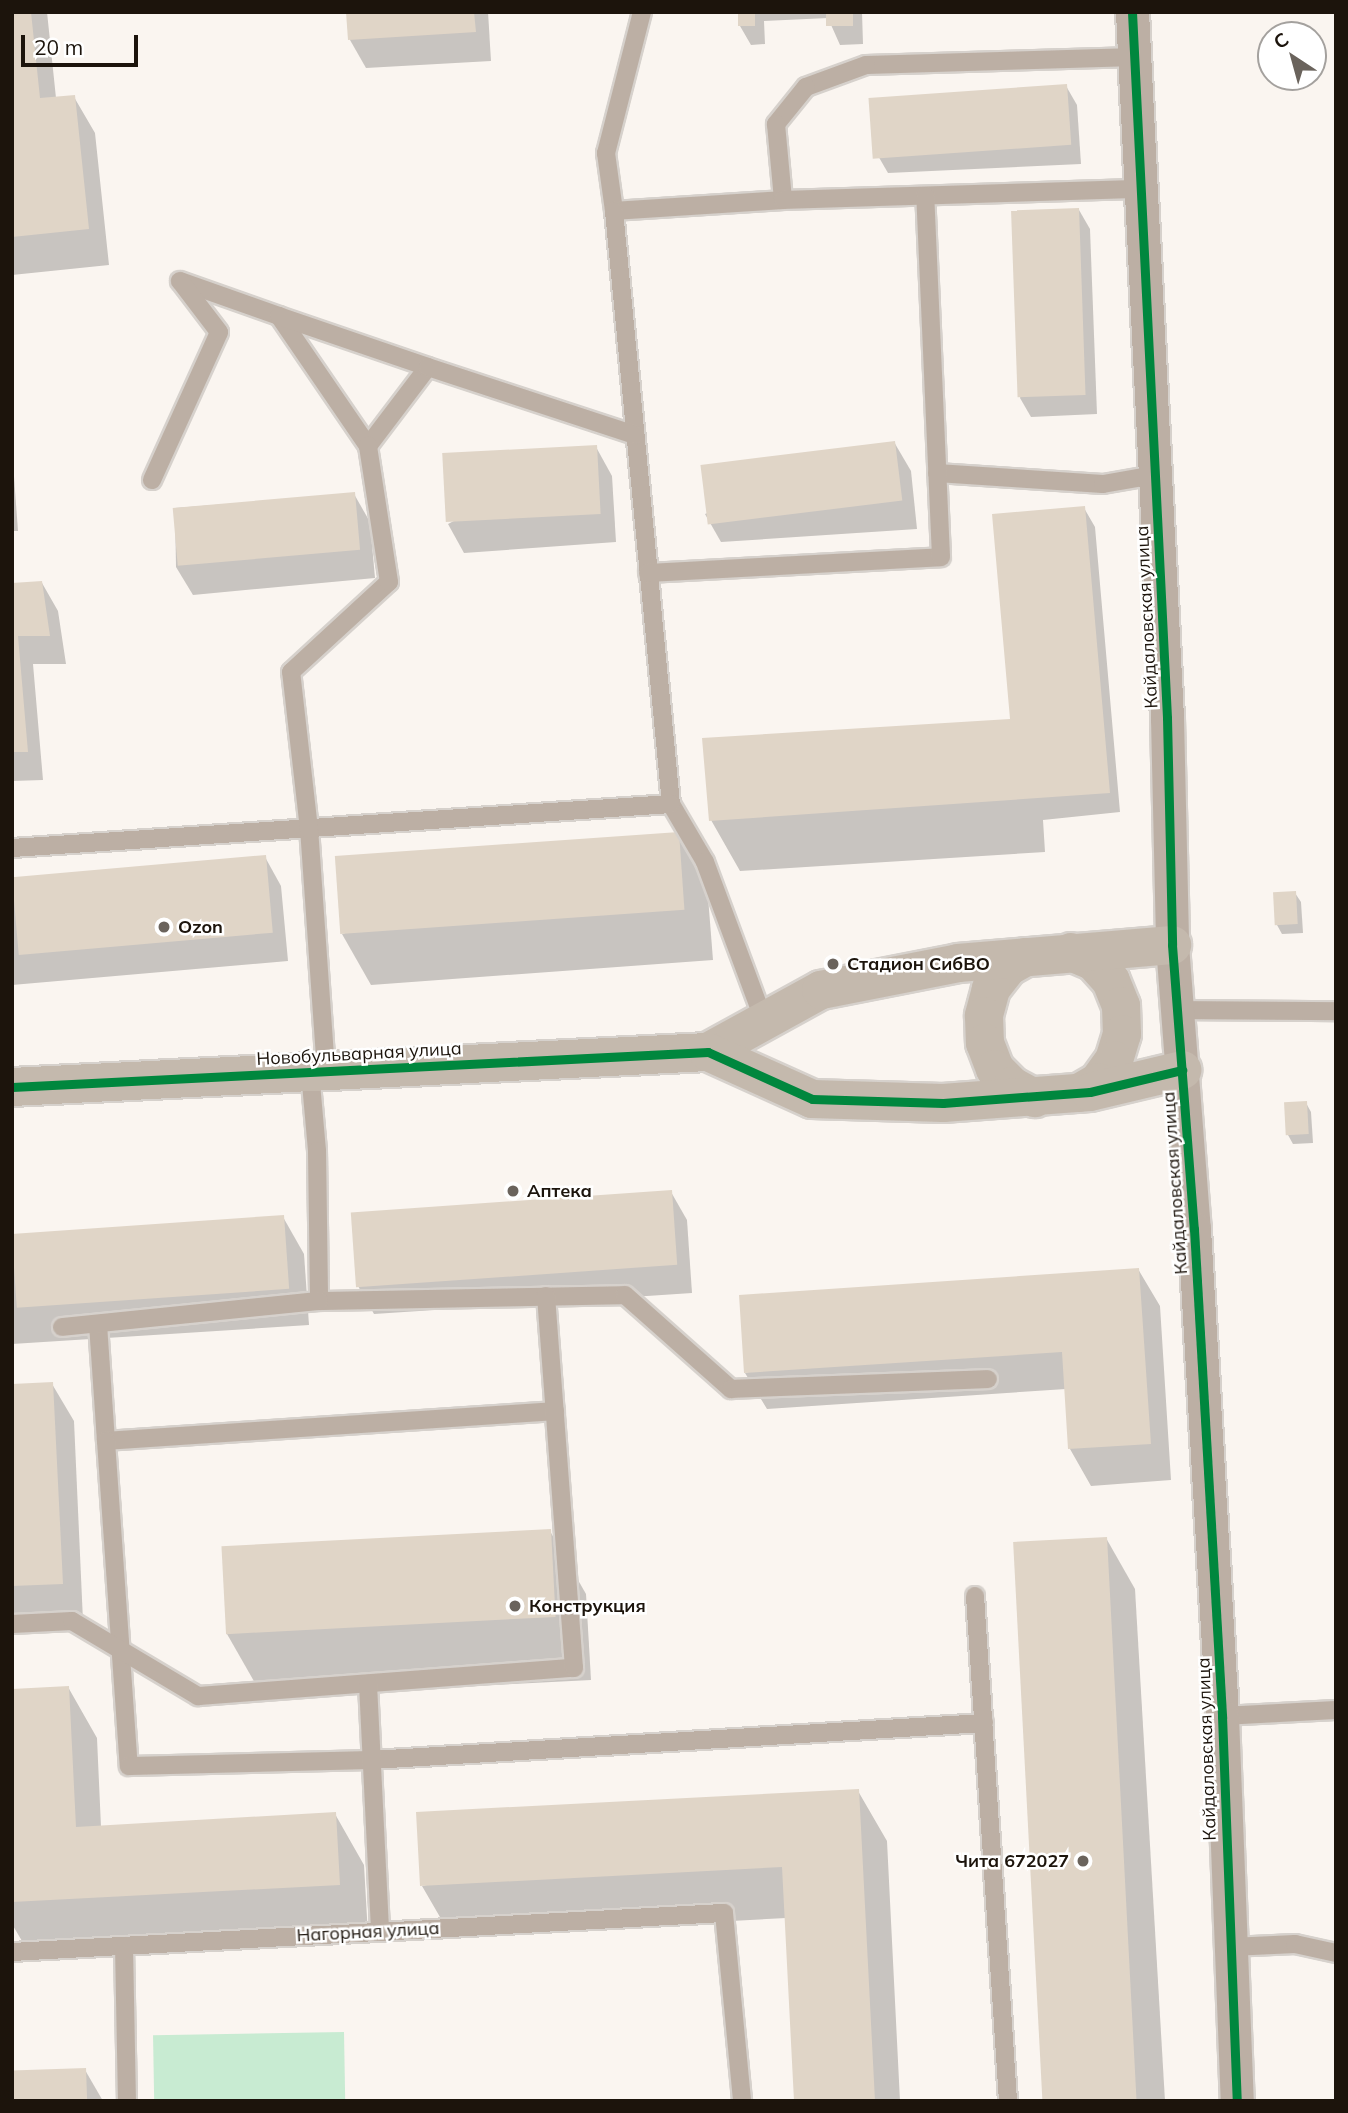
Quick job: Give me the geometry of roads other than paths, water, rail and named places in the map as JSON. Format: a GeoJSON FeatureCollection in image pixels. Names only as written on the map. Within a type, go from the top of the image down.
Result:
{"type":"FeatureCollection","features":[{"type":"Feature","properties":{"kind":"street","name":"Кайдаловская улица"},"geometry":{"type":"LineString","coordinates":[[1132,12],[1155,475],[1172,945],[1180,1010],[1222,1716],[1237,2101]]}},
{"type":"Feature","properties":{"kind":"street"},"geometry":{"type":"LineString","coordinates":[[708,1052],[821,990],[958,963],[1172,945]]}},
{"type":"Feature","properties":{"kind":"street"},"geometry":{"type":"LineString","coordinates":[[1071,952],[1094,962],[1111,981],[1121,1006],[1122,1034],[1114,1060],[1098,1082],[1079,1093]]}},
{"type":"Feature","properties":{"kind":"street"},"geometry":{"type":"LineString","coordinates":[[1026,957],[1008,967],[991,989],[984,1016],[985,1044],[995,1069],[1012,1086],[1035,1098]]}},
{"type":"Feature","properties":{"kind":"street"},"geometry":{"type":"LineString","coordinates":[[708,1052],[812,1099],[943,1103],[1035,1098],[1079,1093],[1182,1070]]}},
{"type":"Feature","properties":{"kind":"street","name":"Новобульварная улица"},"geometry":{"type":"LineString","coordinates":[[12,1087],[708,1052]]}},
{"type":"Feature","properties":{"kind":"lane"},"geometry":{"type":"LineString","coordinates":[[642,12],[606,153],[614,211],[671,804],[705,862],[764,1021]]}},
{"type":"Feature","properties":{"kind":"lane"},"geometry":{"type":"LineString","coordinates":[[783,200],[776,124],[806,87],[866,65],[1135,57]]}},
{"type":"Feature","properties":{"kind":"lane"},"geometry":{"type":"LineString","coordinates":[[614,211],[783,200],[1141,189]]}},
{"type":"Feature","properties":{"kind":"lane"},"geometry":{"type":"LineString","coordinates":[[648,573],[941,557],[925,196]]}},
{"type":"Feature","properties":{"kind":"lane"},"geometry":{"type":"LineString","coordinates":[[152,480],[219,332],[180,281],[635,435]]}},
{"type":"Feature","properties":{"kind":"lane"},"geometry":{"type":"LineString","coordinates":[[278,316],[368,446],[389,582],[291,672],[309,828],[318,1071],[319,1301]]}},
{"type":"Feature","properties":{"kind":"lane"},"geometry":{"type":"LineString","coordinates":[[368,446],[428,367]]}},
{"type":"Feature","properties":{"kind":"lane"},"geometry":{"type":"LineString","coordinates":[[937,473],[1102,484],[1155,475]]}},
{"type":"Feature","properties":{"kind":"lane"},"geometry":{"type":"LineString","coordinates":[[12,848],[671,804]]}},
{"type":"Feature","properties":{"kind":"lane"},"geometry":{"type":"LineString","coordinates":[[1180,1010],[1336,1010]]}},
{"type":"Feature","properties":{"kind":"lane"},"geometry":{"type":"LineString","coordinates":[[62,1327],[319,1301],[625,1295],[732,1389],[988,1379]]}},
{"type":"Feature","properties":{"kind":"lane"},"geometry":{"type":"LineString","coordinates":[[12,1624],[72,1621],[198,1696],[574,1668],[547,1296]]}},
{"type":"Feature","properties":{"kind":"lane"},"geometry":{"type":"LineString","coordinates":[[98,1324],[129,1766],[372,1760],[984,1723]]}},
{"type":"Feature","properties":{"kind":"lane"},"geometry":{"type":"LineString","coordinates":[[106,1441],[555,1411]]}},
{"type":"Feature","properties":{"kind":"lane"},"geometry":{"type":"LineString","coordinates":[[975,1596],[1008,2101]]}},
{"type":"Feature","properties":{"kind":"lane"},"geometry":{"type":"LineString","coordinates":[[368,1684],[380,1932]]}},
{"type":"Feature","properties":{"kind":"lane"},"geometry":{"type":"LineString","coordinates":[[1222,1716],[1336,1710]]}},
{"type":"Feature","properties":{"kind":"lane","name":"Нагорная улица"},"geometry":{"type":"LineString","coordinates":[[12,1952],[724,1913],[742,2101]]}},
{"type":"Feature","properties":{"kind":"lane"},"geometry":{"type":"LineString","coordinates":[[1231,1947],[1295,1944],[1336,1953]]}},
{"type":"Feature","properties":{"kind":"lane"},"geometry":{"type":"LineString","coordinates":[[124,1946],[127,2101]]}},
{"type":"Feature","properties":{"kind":"place","name":"Ozon"},"geometry":{"type":"Point","coordinates":[164,927]}},
{"type":"Feature","properties":{"kind":"place","name":"Стадион СибВО"},"geometry":{"type":"Point","coordinates":[833,964]}},
{"type":"Feature","properties":{"kind":"place","name":"Аптека"},"geometry":{"type":"Point","coordinates":[513,1191]}},
{"type":"Feature","properties":{"kind":"place","name":"Конструкция"},"geometry":{"type":"Point","coordinates":[515,1606]}},
{"type":"Feature","properties":{"kind":"place","name":"Чита 672027"},"geometry":{"type":"Point","coordinates":[1083,1861]}}]}
